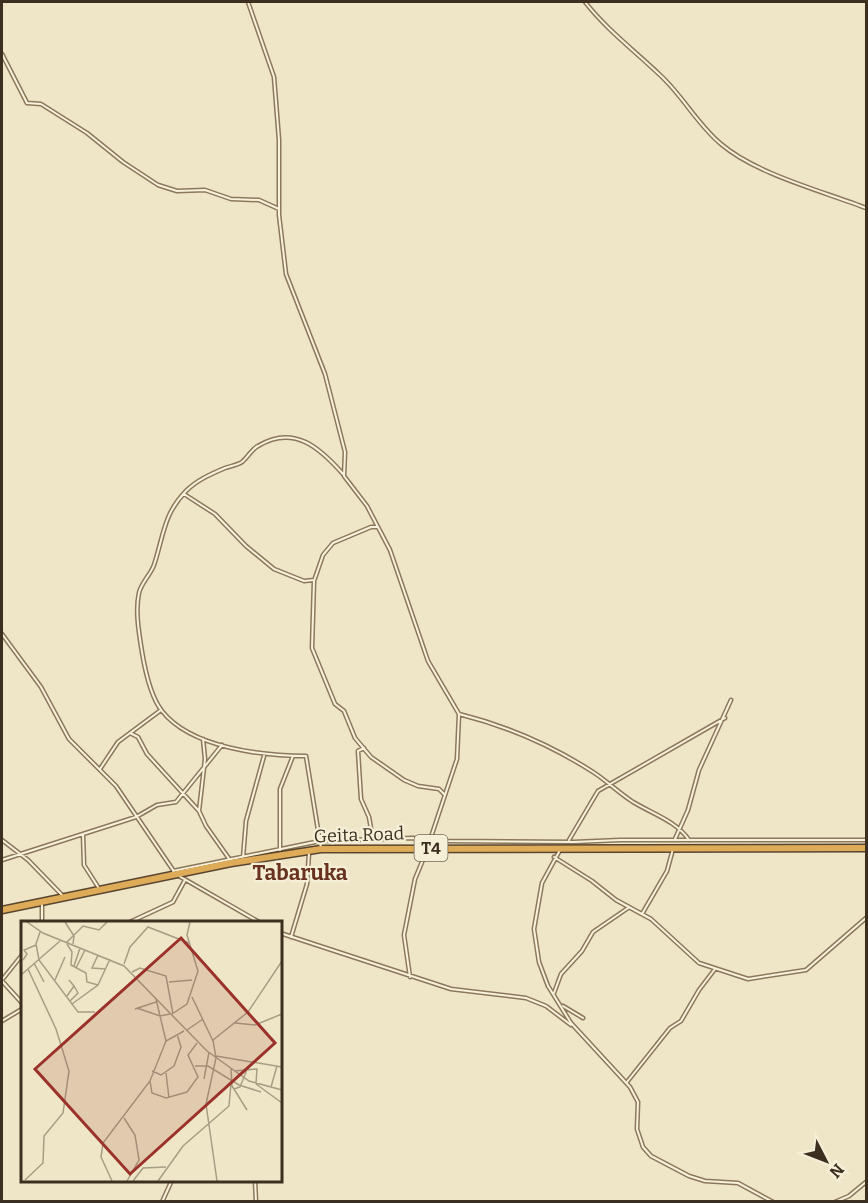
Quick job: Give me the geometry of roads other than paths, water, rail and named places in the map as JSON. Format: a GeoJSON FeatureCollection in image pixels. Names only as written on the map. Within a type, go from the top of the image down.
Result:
{"type":"FeatureCollection","features":[{"type":"Feature","properties":{"kind":"highway","name":"Geita Road"},"geometry":{"type":"LineString","coordinates":[[2,910],[280,851],[427,848],[867,848]]}},
{"type":"Feature","properties":{"kind":"street"},"geometry":{"type":"LineString","coordinates":[[248,2],[274,77],[279,141],[279,208],[286,274],[325,374],[345,452],[344,476]]}},
{"type":"Feature","properties":{"kind":"street"},"geometry":{"type":"LineString","coordinates":[[585,2],[604,25],[673,88],[691,114],[723,146],[762,169],[867,208]]}},
{"type":"Feature","properties":{"kind":"street"},"geometry":{"type":"LineString","coordinates":[[2,54],[27,103],[41,104],[87,133],[154,183],[177,191],[205,190],[231,199],[259,200],[279,208]]}},
{"type":"Feature","properties":{"kind":"street"},"geometry":{"type":"LineString","coordinates":[[321,849],[306,756],[264,756],[222,746],[177,724],[161,710],[155,701],[142,655],[138,623],[139,593],[154,563],[165,522],[184,494],[204,478],[242,462],[256,447],[275,437],[293,438],[315,446],[344,476],[367,506],[394,562],[428,661],[459,714],[457,759],[430,840]]}},
{"type":"Feature","properties":{"kind":"street"},"geometry":{"type":"LineString","coordinates":[[184,494],[215,514],[246,546],[274,569],[304,581],[314,580]]}},
{"type":"Feature","properties":{"kind":"street"},"geometry":{"type":"LineString","coordinates":[[378,527],[371,527],[333,543],[323,555],[314,580],[312,648],[334,704],[344,711],[355,738],[364,748],[387,770],[414,785],[439,789],[445,795]]}},
{"type":"Feature","properties":{"kind":"street"},"geometry":{"type":"LineString","coordinates":[[2,634],[41,687],[67,736],[116,786],[176,873],[257,921]]}},
{"type":"Feature","properties":{"kind":"street"},"geometry":{"type":"LineString","coordinates":[[675,840],[688,810],[699,770],[725,718],[731,700]]}},
{"type":"Feature","properties":{"kind":"street"},"geometry":{"type":"LineString","coordinates":[[100,769],[118,742],[161,710]]}},
{"type":"Feature","properties":{"kind":"street"},"geometry":{"type":"LineString","coordinates":[[459,714],[528,737],[594,772],[680,829],[689,840]]}},
{"type":"Feature","properties":{"kind":"street"},"geometry":{"type":"LineString","coordinates":[[568,842],[598,791],[725,718]]}},
{"type":"Feature","properties":{"kind":"street"},"geometry":{"type":"LineString","coordinates":[[130,733],[138,737],[147,754],[199,811],[206,826],[230,861]]}},
{"type":"Feature","properties":{"kind":"street"},"geometry":{"type":"LineString","coordinates":[[199,811],[205,753],[203,738]]}},
{"type":"Feature","properties":{"kind":"street"},"geometry":{"type":"LineString","coordinates":[[2,860],[136,817],[157,804],[173,804],[184,794],[203,767],[222,746]]}},
{"type":"Feature","properties":{"kind":"street"},"geometry":{"type":"LineString","coordinates":[[364,748],[358,751],[361,799],[369,817],[373,840]]}},
{"type":"Feature","properties":{"kind":"street"},"geometry":{"type":"LineString","coordinates":[[243,859],[246,821],[264,756]]}},
{"type":"Feature","properties":{"kind":"street"},"geometry":{"type":"LineString","coordinates":[[293,756],[280,789],[280,851],[320,841],[373,840],[568,842],[867,840]]}},
{"type":"Feature","properties":{"kind":"street"},"geometry":{"type":"LineString","coordinates":[[83,834],[84,865],[100,890]]}},
{"type":"Feature","properties":{"kind":"street"},"geometry":{"type":"LineString","coordinates":[[2,840],[20,853],[65,898]]}},
{"type":"Feature","properties":{"kind":"street"},"geometry":{"type":"LineString","coordinates":[[410,977],[404,935],[415,879],[427,848]]}},
{"type":"Feature","properties":{"kind":"street"},"geometry":{"type":"LineString","coordinates":[[562,848],[554,856],[543,877],[534,929],[539,962],[574,1027]]}},
{"type":"Feature","properties":{"kind":"street"},"geometry":{"type":"LineString","coordinates":[[642,914],[664,877],[673,848]]}},
{"type":"Feature","properties":{"kind":"street"},"geometry":{"type":"LineString","coordinates":[[291,937],[307,884],[309,851]]}},
{"type":"Feature","properties":{"kind":"street"},"geometry":{"type":"LineString","coordinates":[[554,856],[628,908],[642,914],[662,928],[699,963],[754,979],[804,971],[867,918]]}},
{"type":"Feature","properties":{"kind":"street"},"geometry":{"type":"LineString","coordinates":[[132,921],[173,902],[185,880]]}},
{"type":"Feature","properties":{"kind":"street"},"geometry":{"type":"LineString","coordinates":[[42,902],[42,921]]}},
{"type":"Feature","properties":{"kind":"street"},"geometry":{"type":"LineString","coordinates":[[554,993],[559,977],[582,951],[593,932],[628,908]]}},
{"type":"Feature","properties":{"kind":"street"},"geometry":{"type":"LineString","coordinates":[[282,934],[375,963],[410,977],[463,991],[526,998],[546,1006],[574,1027],[627,1082],[638,1102],[637,1124],[640,1140],[651,1156],[699,1179],[738,1183],[773,1202]]}},
{"type":"Feature","properties":{"kind":"street"},"geometry":{"type":"LineString","coordinates":[[21,956],[2,980],[21,1002]]}},
{"type":"Feature","properties":{"kind":"street"},"geometry":{"type":"LineString","coordinates":[[627,1082],[670,1028],[681,1021],[699,990],[715,969]]}},
{"type":"Feature","properties":{"kind":"street"},"geometry":{"type":"LineString","coordinates":[[561,1004],[583,1018]]}},
{"type":"Feature","properties":{"kind":"street"},"geometry":{"type":"LineString","coordinates":[[2,1021],[21,1010]]}},
{"type":"Feature","properties":{"kind":"street"},"geometry":{"type":"LineString","coordinates":[[162,1202],[171,1182]]}},
{"type":"Feature","properties":{"kind":"street"},"geometry":{"type":"LineString","coordinates":[[255,1182],[256,1202]]}},
{"type":"Feature","properties":{"kind":"street"},"geometry":{"type":"LineString","coordinates":[[835,1202],[849,1196],[867,1182]]}},
{"type":"Feature","properties":{"kind":"district","name":"Tabaruka"},"geometry":{"type":"Point","coordinates":[300,873]}}]}
